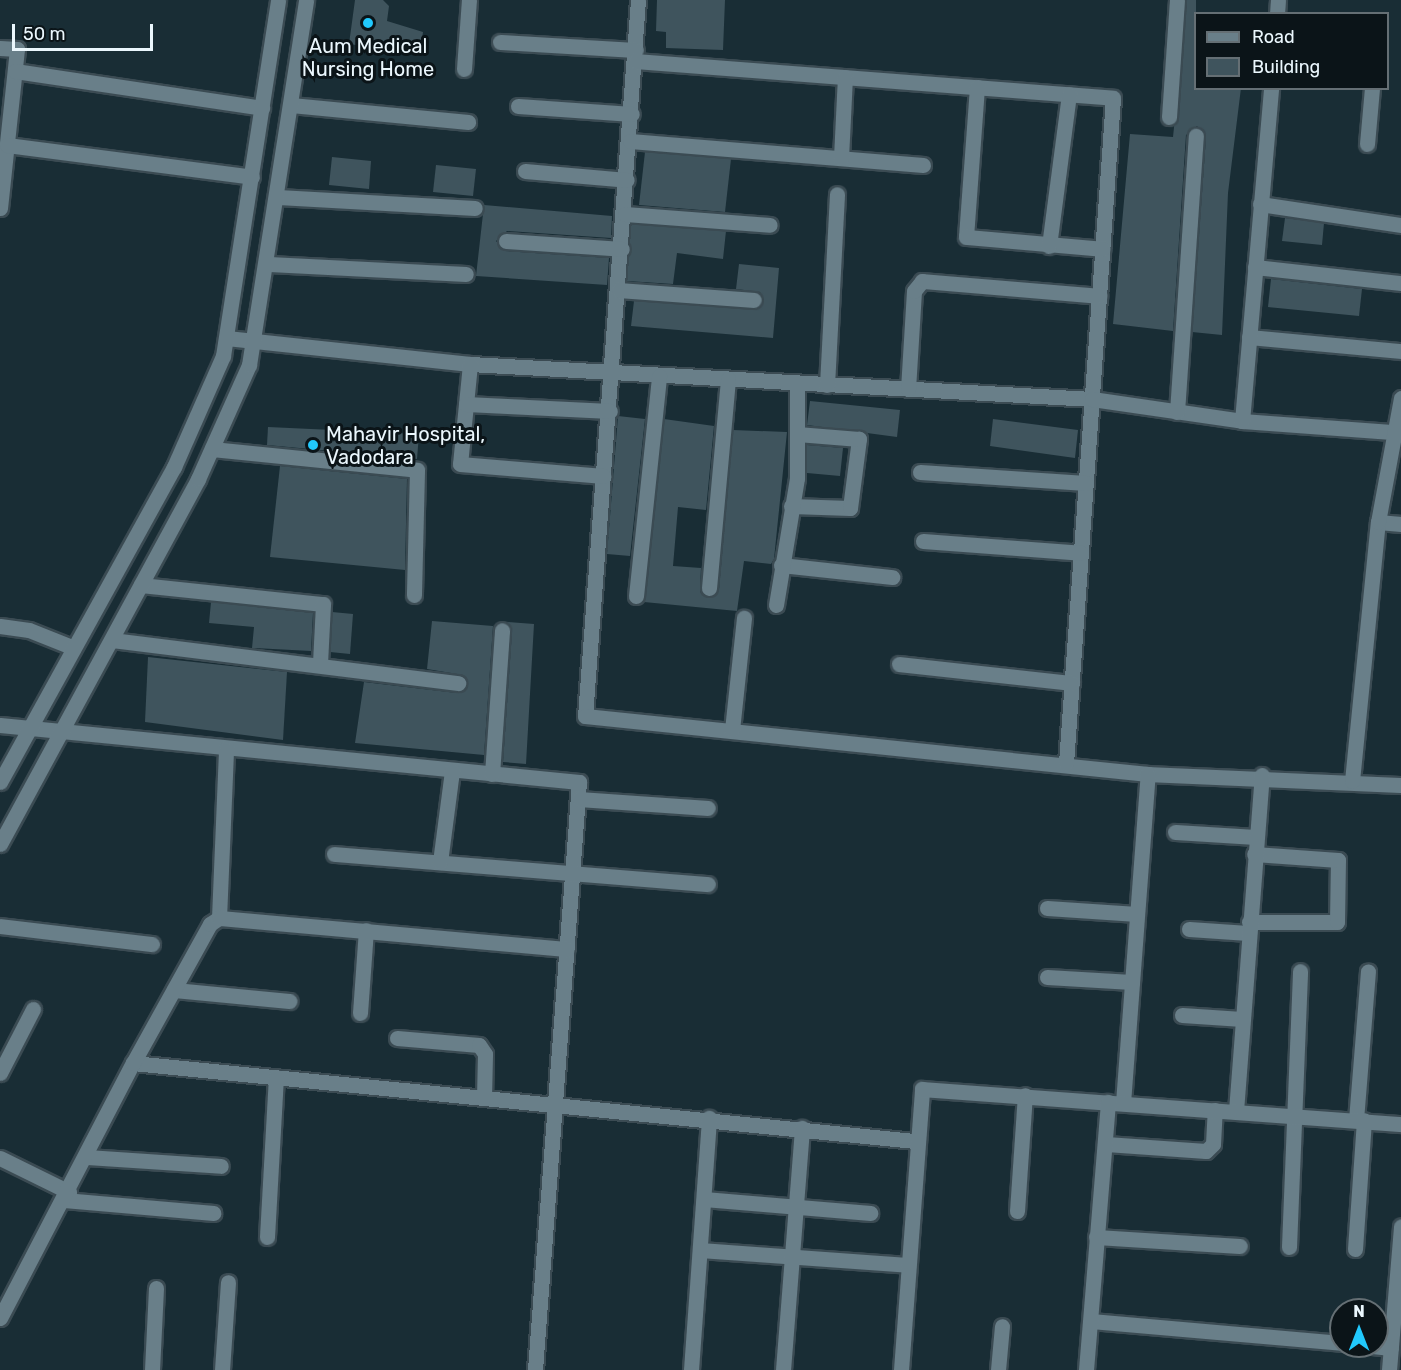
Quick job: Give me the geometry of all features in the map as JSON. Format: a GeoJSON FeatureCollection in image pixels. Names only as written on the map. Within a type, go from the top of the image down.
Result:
{"type":"FeatureCollection","features":[{"type":"Feature","properties":{"kind":"street"},"geometry":{"type":"LineString","coordinates":[[0,782],[174,467],[227,338],[278,0]]}},
{"type":"Feature","properties":{"kind":"street"},"geometry":{"type":"LineString","coordinates":[[0,844],[59,732],[112,640],[212,449],[256,340],[269,264],[306,0]]}},
{"type":"Feature","properties":{"kind":"street"},"geometry":{"type":"LineString","coordinates":[[464,69],[469,0]]}},
{"type":"Feature","properties":{"kind":"street"},"geometry":{"type":"LineString","coordinates":[[638,0],[613,373],[585,716],[1066,763],[1148,774],[1262,775],[1401,785]]}},
{"type":"Feature","properties":{"kind":"street"},"geometry":{"type":"LineString","coordinates":[[1169,117],[1177,0]]}},
{"type":"Feature","properties":{"kind":"street"},"geometry":{"type":"LineString","coordinates":[[500,42],[845,77],[1113,98],[1066,763]]}},
{"type":"Feature","properties":{"kind":"street"},"geometry":{"type":"LineString","coordinates":[[0,48],[17,50],[0,201]]}},
{"type":"Feature","properties":{"kind":"street"},"geometry":{"type":"LineString","coordinates":[[15,71],[262,108]]}},
{"type":"Feature","properties":{"kind":"street"},"geometry":{"type":"LineString","coordinates":[[841,158],[845,77]]}},
{"type":"Feature","properties":{"kind":"street"},"geometry":{"type":"LineString","coordinates":[[977,87],[966,237],[1102,249]]}},
{"type":"Feature","properties":{"kind":"street"},"geometry":{"type":"LineString","coordinates":[[1242,421],[1271,90]]}},
{"type":"Feature","properties":{"kind":"street"},"geometry":{"type":"LineString","coordinates":[[1367,144],[1372,90]]}},
{"type":"Feature","properties":{"kind":"street"},"geometry":{"type":"LineString","coordinates":[[1049,246],[1069,94]]}},
{"type":"Feature","properties":{"kind":"street"},"geometry":{"type":"LineString","coordinates":[[291,105],[468,122]]}},
{"type":"Feature","properties":{"kind":"street"},"geometry":{"type":"LineString","coordinates":[[518,106],[632,114]]}},
{"type":"Feature","properties":{"kind":"street"},"geometry":{"type":"LineString","coordinates":[[1177,412],[1196,136]]}},
{"type":"Feature","properties":{"kind":"street"},"geometry":{"type":"LineString","coordinates":[[630,141],[923,165]]}},
{"type":"Feature","properties":{"kind":"street"},"geometry":{"type":"LineString","coordinates":[[7,145],[252,177]]}},
{"type":"Feature","properties":{"kind":"street"},"geometry":{"type":"LineString","coordinates":[[525,171],[627,180]]}},
{"type":"Feature","properties":{"kind":"street"},"geometry":{"type":"LineString","coordinates":[[827,385],[837,194]]}},
{"type":"Feature","properties":{"kind":"street"},"geometry":{"type":"LineString","coordinates":[[278,197],[475,208]]}},
{"type":"Feature","properties":{"kind":"street"},"geometry":{"type":"LineString","coordinates":[[1260,204],[1401,225]]}},
{"type":"Feature","properties":{"kind":"street"},"geometry":{"type":"LineString","coordinates":[[624,214],[770,225]]}},
{"type":"Feature","properties":{"kind":"street"},"geometry":{"type":"LineString","coordinates":[[506,241],[622,249]]}},
{"type":"Feature","properties":{"kind":"street"},"geometry":{"type":"LineString","coordinates":[[269,264],[466,274]]}},
{"type":"Feature","properties":{"kind":"street"},"geometry":{"type":"LineString","coordinates":[[1255,267],[1401,283]]}},
{"type":"Feature","properties":{"kind":"street"},"geometry":{"type":"LineString","coordinates":[[908,389],[914,291],[922,281],[1099,296]]}},
{"type":"Feature","properties":{"kind":"street"},"geometry":{"type":"LineString","coordinates":[[619,290],[754,300]]}},
{"type":"Feature","properties":{"kind":"street"},"geometry":{"type":"LineString","coordinates":[[1249,337],[1401,351]]}},
{"type":"Feature","properties":{"kind":"street"},"geometry":{"type":"LineString","coordinates":[[227,338],[470,364],[1092,399],[1242,421],[1392,432]]}},
{"type":"Feature","properties":{"kind":"street"},"geometry":{"type":"LineString","coordinates":[[470,364],[460,464],[604,476]]}},
{"type":"Feature","properties":{"kind":"street"},"geometry":{"type":"LineString","coordinates":[[636,596],[659,376]]}},
{"type":"Feature","properties":{"kind":"street"},"geometry":{"type":"LineString","coordinates":[[709,588],[728,379]]}},
{"type":"Feature","properties":{"kind":"street"},"geometry":{"type":"LineString","coordinates":[[776,605],[791,506],[797,434],[797,383]]}},
{"type":"Feature","properties":{"kind":"street"},"geometry":{"type":"LineString","coordinates":[[1352,781],[1378,522],[1392,432],[1401,398]]}},
{"type":"Feature","properties":{"kind":"street"},"geometry":{"type":"LineString","coordinates":[[466,404],[610,411]]}},
{"type":"Feature","properties":{"kind":"street"},"geometry":{"type":"LineString","coordinates":[[791,506],[850,508],[859,439],[797,434]]}},
{"type":"Feature","properties":{"kind":"street"},"geometry":{"type":"LineString","coordinates":[[212,449],[417,470],[414,595]]}},
{"type":"Feature","properties":{"kind":"street"},"geometry":{"type":"LineString","coordinates":[[920,472],[1086,483]]}},
{"type":"Feature","properties":{"kind":"street"},"geometry":{"type":"LineString","coordinates":[[1378,522],[1401,524]]}},
{"type":"Feature","properties":{"kind":"street"},"geometry":{"type":"LineString","coordinates":[[923,540],[1081,553]]}},
{"type":"Feature","properties":{"kind":"street"},"geometry":{"type":"LineString","coordinates":[[781,565],[892,577]]}},
{"type":"Feature","properties":{"kind":"street"},"geometry":{"type":"LineString","coordinates":[[141,585],[323,604],[320,663]]}},
{"type":"Feature","properties":{"kind":"street"},"geometry":{"type":"LineString","coordinates":[[732,730],[744,618]]}},
{"type":"Feature","properties":{"kind":"street"},"geometry":{"type":"LineString","coordinates":[[0,626],[29,630],[74,648]]}},
{"type":"Feature","properties":{"kind":"street"},"geometry":{"type":"LineString","coordinates":[[492,774],[502,630]]}},
{"type":"Feature","properties":{"kind":"street"},"geometry":{"type":"LineString","coordinates":[[112,640],[320,663],[458,683]]}},
{"type":"Feature","properties":{"kind":"street"},"geometry":{"type":"LineString","coordinates":[[899,664],[1072,683]]}},
{"type":"Feature","properties":{"kind":"street"},"geometry":{"type":"LineString","coordinates":[[0,725],[579,782],[575,874],[567,949],[535,1370]]}},
{"type":"Feature","properties":{"kind":"street"},"geometry":{"type":"LineString","coordinates":[[219,918],[226,749]]}},
{"type":"Feature","properties":{"kind":"street"},"geometry":{"type":"LineString","coordinates":[[440,862],[452,771]]}},
{"type":"Feature","properties":{"kind":"street"},"geometry":{"type":"LineString","coordinates":[[1086,1370],[1106,1144],[1116,1102],[1132,981],[1148,774]]}},
{"type":"Feature","properties":{"kind":"street"},"geometry":{"type":"LineString","coordinates":[[1236,1111],[1248,928],[1262,775]]}},
{"type":"Feature","properties":{"kind":"street"},"geometry":{"type":"LineString","coordinates":[[579,799],[708,808]]}},
{"type":"Feature","properties":{"kind":"street"},"geometry":{"type":"LineString","coordinates":[[1175,832],[1256,837]]}},
{"type":"Feature","properties":{"kind":"street"},"geometry":{"type":"LineString","coordinates":[[334,854],[708,884]]}},
{"type":"Feature","properties":{"kind":"street"},"geometry":{"type":"LineString","coordinates":[[1189,929],[1337,922],[1338,860],[1254,854]]}},
{"type":"Feature","properties":{"kind":"street"},"geometry":{"type":"LineString","coordinates":[[1047,908],[1137,914]]}},
{"type":"Feature","properties":{"kind":"street"},"geometry":{"type":"LineString","coordinates":[[0,1318],[4,1302],[67,1196],[134,1063],[210,924],[219,918],[567,949]]}},
{"type":"Feature","properties":{"kind":"street"},"geometry":{"type":"LineString","coordinates":[[0,926],[152,944]]}},
{"type":"Feature","properties":{"kind":"street"},"geometry":{"type":"LineString","coordinates":[[360,1013],[366,930]]}},
{"type":"Feature","properties":{"kind":"street"},"geometry":{"type":"LineString","coordinates":[[1290,1247],[1298,1116],[1300,971]]}},
{"type":"Feature","properties":{"kind":"street"},"geometry":{"type":"LineString","coordinates":[[1355,1249],[1368,972]]}},
{"type":"Feature","properties":{"kind":"street"},"geometry":{"type":"LineString","coordinates":[[1047,977],[1132,981]]}},
{"type":"Feature","properties":{"kind":"street"},"geometry":{"type":"LineString","coordinates":[[174,990],[289,1001]]}},
{"type":"Feature","properties":{"kind":"street"},"geometry":{"type":"LineString","coordinates":[[0,1072],[33,1009]]}},
{"type":"Feature","properties":{"kind":"street"},"geometry":{"type":"LineString","coordinates":[[1182,1015],[1242,1019]]}},
{"type":"Feature","properties":{"kind":"street"},"geometry":{"type":"LineString","coordinates":[[397,1038],[479,1045],[485,1054],[484,1097]]}},
{"type":"Feature","properties":{"kind":"street"},"geometry":{"type":"LineString","coordinates":[[134,1063],[709,1118],[915,1142]]}},
{"type":"Feature","properties":{"kind":"street"},"geometry":{"type":"LineString","coordinates":[[267,1237],[276,1077]]}},
{"type":"Feature","properties":{"kind":"street"},"geometry":{"type":"LineString","coordinates":[[901,1370],[915,1142],[920,1093],[926,1087],[1401,1124]]}},
{"type":"Feature","properties":{"kind":"street"},"geometry":{"type":"LineString","coordinates":[[1017,1211],[1025,1095]]}},
{"type":"Feature","properties":{"kind":"street"},"geometry":{"type":"LineString","coordinates":[[1106,1144],[1206,1151],[1213,1144],[1215,1110]]}},
{"type":"Feature","properties":{"kind":"street"},"geometry":{"type":"LineString","coordinates":[[697,1370],[691,1370],[709,1118]]}},
{"type":"Feature","properties":{"kind":"street"},"geometry":{"type":"LineString","coordinates":[[783,1370],[802,1128]]}},
{"type":"Feature","properties":{"kind":"street"},"geometry":{"type":"LineString","coordinates":[[87,1157],[221,1166]]}},
{"type":"Feature","properties":{"kind":"street"},"geometry":{"type":"LineString","coordinates":[[0,1158],[67,1196],[213,1214]]}},
{"type":"Feature","properties":{"kind":"street"},"geometry":{"type":"LineString","coordinates":[[704,1199],[870,1214]]}},
{"type":"Feature","properties":{"kind":"street"},"geometry":{"type":"LineString","coordinates":[[1389,1370],[1401,1226]]}},
{"type":"Feature","properties":{"kind":"street"},"geometry":{"type":"LineString","coordinates":[[1096,1237],[1240,1246]]}},
{"type":"Feature","properties":{"kind":"street"},"geometry":{"type":"LineString","coordinates":[[700,1250],[907,1265]]}},
{"type":"Feature","properties":{"kind":"street"},"geometry":{"type":"LineString","coordinates":[[222,1370],[228,1282]]}},
{"type":"Feature","properties":{"kind":"street"},"geometry":{"type":"LineString","coordinates":[[152,1370],[156,1288]]}},
{"type":"Feature","properties":{"kind":"street"},"geometry":{"type":"LineString","coordinates":[[1090,1321],[1329,1342]]}},
{"type":"Feature","properties":{"kind":"street"},"geometry":{"type":"LineString","coordinates":[[998,1370],[1002,1326]]}},
{"type":"Feature","properties":{"kind":"building"},"geometry":{"type":"Polygon","coordinates":[[[355,0],[383,0],[389,6],[387,21],[423,32],[420,54],[349,44],[355,0]]]}},
{"type":"Feature","properties":{"kind":"building"},"geometry":{"type":"Polygon","coordinates":[[[657,0],[725,0],[723,50],[666,48],[666,32],[656,31],[657,0]]]}},
{"type":"Feature","properties":{"kind":"building"},"geometry":{"type":"Polygon","coordinates":[[[1187,0],[1196,0],[1194,90],[1241,90],[1228,193],[1222,335],[1192,332],[1206,137],[1197,126],[1186,135],[1173,331],[1113,324],[1130,134],[1173,137],[1187,0]]]}},
{"type":"Feature","properties":{"kind":"building"},"geometry":{"type":"Polygon","coordinates":[[[645,152],[731,159],[725,212],[639,205],[645,152]]]}},
{"type":"Feature","properties":{"kind":"building"},"geometry":{"type":"Polygon","coordinates":[[[332,157],[371,161],[369,189],[329,185],[332,157]]]}},
{"type":"Feature","properties":{"kind":"building"},"geometry":{"type":"Polygon","coordinates":[[[436,165],[476,169],[473,196],[433,192],[436,165]]]}},
{"type":"Feature","properties":{"kind":"building"},"geometry":{"type":"Polygon","coordinates":[[[484,205],[612,216],[611,238],[507,231],[496,241],[505,251],[609,258],[607,285],[476,276],[484,205]]]}},
{"type":"Feature","properties":{"kind":"building"},"geometry":{"type":"Polygon","coordinates":[[[1285,218],[1324,223],[1322,245],[1282,241],[1285,218]]]}},
{"type":"Feature","properties":{"kind":"building"},"geometry":{"type":"Polygon","coordinates":[[[631,224],[726,231],[723,259],[677,253],[673,284],[627,281],[631,224]]]}},
{"type":"Feature","properties":{"kind":"building"},"geometry":{"type":"Polygon","coordinates":[[[739,264],[779,268],[773,338],[631,326],[634,301],[759,308],[764,300],[760,292],[736,289],[739,264]]]}},
{"type":"Feature","properties":{"kind":"building"},"geometry":{"type":"Polygon","coordinates":[[[1271,279],[1362,289],[1359,316],[1268,307],[1271,279]]]}},
{"type":"Feature","properties":{"kind":"building"},"geometry":{"type":"Polygon","coordinates":[[[810,401],[900,410],[897,437],[807,425],[810,401]]]}},
{"type":"Feature","properties":{"kind":"building"},"geometry":{"type":"Polygon","coordinates":[[[618,416],[645,419],[630,556],[607,554],[618,416]]]}},
{"type":"Feature","properties":{"kind":"building"},"geometry":{"type":"Polygon","coordinates":[[[664,419],[714,426],[706,510],[678,507],[673,566],[701,568],[700,592],[708,598],[719,589],[733,430],[787,432],[774,559],[771,564],[744,561],[737,611],[644,602],[664,419]]]}},
{"type":"Feature","properties":{"kind":"building"},"geometry":{"type":"Polygon","coordinates":[[[993,419],[1078,430],[1075,458],[990,446],[993,419]]]}},
{"type":"Feature","properties":{"kind":"building"},"geometry":{"type":"Polygon","coordinates":[[[268,427],[419,434],[417,459],[267,445],[268,427]]]}},
{"type":"Feature","properties":{"kind":"building"},"geometry":{"type":"Polygon","coordinates":[[[807,445],[843,448],[840,476],[807,473],[807,445]]]}},
{"type":"Feature","properties":{"kind":"building"},"geometry":{"type":"Polygon","coordinates":[[[280,466],[407,479],[405,570],[270,557],[280,466]]]}},
{"type":"Feature","properties":{"kind":"building"},"geometry":{"type":"Polygon","coordinates":[[[211,602],[313,613],[311,651],[252,648],[254,627],[209,623],[211,602]]]}},
{"type":"Feature","properties":{"kind":"building"},"geometry":{"type":"Polygon","coordinates":[[[332,612],[353,614],[350,654],[330,652],[332,612]]]}},
{"type":"Feature","properties":{"kind":"building"},"geometry":{"type":"Polygon","coordinates":[[[432,621],[493,626],[484,755],[355,743],[364,682],[457,693],[466,688],[463,675],[427,669],[432,621]]]}},
{"type":"Feature","properties":{"kind":"building"},"geometry":{"type":"Polygon","coordinates":[[[507,622],[534,624],[526,764],[503,762],[512,631],[507,622]]]}},
{"type":"Feature","properties":{"kind":"building"},"geometry":{"type":"Polygon","coordinates":[[[148,657],[287,672],[283,740],[145,722],[148,657]]]}},
{"type":"Feature","properties":{"kind":"place","name":"Aum Medical Nursing Home"},"geometry":{"type":"Point","coordinates":[368,23]}},
{"type":"Feature","properties":{"kind":"place","name":"Mahavir Hospital, Vadodara"},"geometry":{"type":"Point","coordinates":[313,445]}}]}
